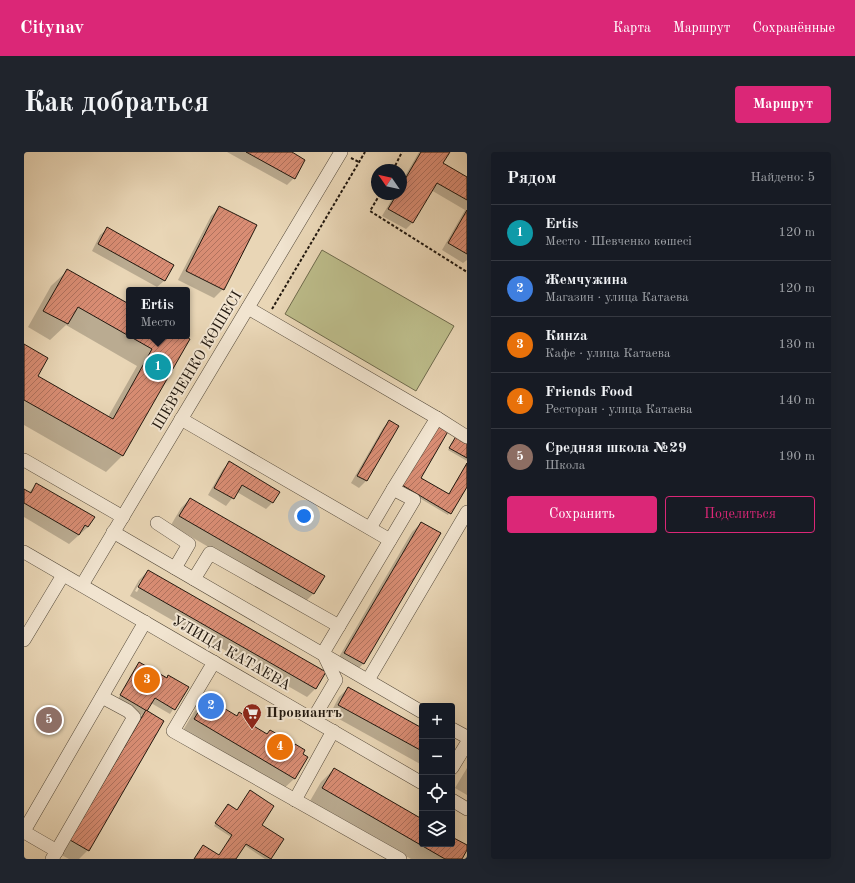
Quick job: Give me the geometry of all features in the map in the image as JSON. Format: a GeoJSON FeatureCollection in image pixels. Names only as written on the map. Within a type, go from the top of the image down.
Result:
{"type":"FeatureCollection","features":[{"type":"Feature","properties":{"kind":"street","name":"ШЕВЧЕНКО КӨШЕСІ"},"geometry":{"type":"LineString","coordinates":[[82,585],[341,152]]}},
{"type":"Feature","properties":{"kind":"street"},"geometry":{"type":"LineString","coordinates":[[248,308],[467,436]]}},
{"type":"Feature","properties":{"kind":"street"},"geometry":{"type":"LineString","coordinates":[[370,528],[437,418]]}},
{"type":"Feature","properties":{"kind":"street"},"geometry":{"type":"LineString","coordinates":[[181,419],[390,540]]}},
{"type":"Feature","properties":{"kind":"street"},"geometry":{"type":"LineString","coordinates":[[24,460],[123,517]]}},
{"type":"Feature","properties":{"kind":"street"},"geometry":{"type":"LineString","coordinates":[[322,653],[414,500],[393,489]]}},
{"type":"Feature","properties":{"kind":"street"},"geometry":{"type":"LineString","coordinates":[[368,680],[467,512]]}},
{"type":"Feature","properties":{"kind":"street"},"geometry":{"type":"LineString","coordinates":[[156,523],[189,544],[175,568]]}},
{"type":"Feature","properties":{"kind":"street"},"geometry":{"type":"LineString","coordinates":[[113,532],[419,710]]}},
{"type":"Feature","properties":{"kind":"street","name":"УЛИЦА КАТАЕВА"},"geometry":{"type":"LineString","coordinates":[[24,552],[419,781]]}},
{"type":"Feature","properties":{"kind":"street"},"geometry":{"type":"LineString","coordinates":[[194,579],[210,553],[339,626]]}},
{"type":"Feature","properties":{"kind":"street"},"geometry":{"type":"LineString","coordinates":[[24,640],[64,575]]}},
{"type":"Feature","properties":{"kind":"street"},"geometry":{"type":"LineString","coordinates":[[102,697],[128,711],[134,717],[55,855],[24,831],[145,622]]}},
{"type":"Feature","properties":{"kind":"street"},"geometry":{"type":"LineString","coordinates":[[313,720],[336,680],[322,653]]}},
{"type":"Feature","properties":{"kind":"street"},"geometry":{"type":"LineString","coordinates":[[214,662],[173,731],[400,859]]}},
{"type":"Feature","properties":{"kind":"street"},"geometry":{"type":"LineString","coordinates":[[455,731],[467,737]]}},
{"type":"Feature","properties":{"kind":"street"},"geometry":{"type":"LineString","coordinates":[[295,800],[333,732]]}},
{"type":"Feature","properties":{"kind":"street"},"geometry":{"type":"LineString","coordinates":[[455,763],[467,743]]}},
{"type":"Feature","properties":{"kind":"street"},"geometry":{"type":"LineString","coordinates":[[455,802],[467,809]]}},
{"type":"Feature","properties":{"kind":"path"},"geometry":{"type":"LineString","coordinates":[[266,319],[365,152]]}},
{"type":"Feature","properties":{"kind":"path"},"geometry":{"type":"LineString","coordinates":[[395,164],[402,152]]}},
{"type":"Feature","properties":{"kind":"path"},"geometry":{"type":"LineString","coordinates":[[376,200],[370,211],[467,272]]}},
{"type":"Feature","properties":{"kind":"green space"},"geometry":{"type":"Polygon","coordinates":[[[322,250],[454,326],[416,391],[285,314],[322,250]]]}},
{"type":"Feature","properties":{"kind":"building"},"geometry":{"type":"Polygon","coordinates":[[[246,152],[292,152],[305,160],[295,179],[246,152]]]}},
{"type":"Feature","properties":{"kind":"building"},"geometry":{"type":"Polygon","coordinates":[[[421,152],[450,152],[443,163],[467,177],[467,200],[437,183],[413,223],[388,209],[393,200],[407,200],[407,176],[421,152]]]}},
{"type":"Feature","properties":{"kind":"building"},"geometry":{"type":"Polygon","coordinates":[[[219,206],[257,225],[224,290],[186,271],[219,206]]]}},
{"type":"Feature","properties":{"kind":"building"},"geometry":{"type":"Polygon","coordinates":[[[467,210],[467,254],[448,243],[467,210]]]}},
{"type":"Feature","properties":{"kind":"building"},"geometry":{"type":"Polygon","coordinates":[[[107,227],[174,265],[165,281],[98,244],[107,227]]]}},
{"type":"Feature","properties":{"kind":"building"},"geometry":{"type":"Polygon","coordinates":[[[67,269],[126,302],[126,334],[78,307],[68,324],[43,311],[67,269]]]}},
{"type":"Feature","properties":{"kind":"building"},"geometry":{"type":"Polygon","coordinates":[[[134,339],[190,339],[123,456],[24,400],[24,344],[48,358],[38,376],[113,419],[152,349],[134,339]]]}},
{"type":"Feature","properties":{"kind":"building"},"geometry":{"type":"Polygon","coordinates":[[[389,420],[399,426],[367,481],[357,476],[389,420]]]}},
{"type":"Feature","properties":{"kind":"building"},"geometry":{"type":"Polygon","coordinates":[[[439,422],[450,428],[421,478],[449,494],[467,463],[467,487],[451,514],[402,485],[439,422]]]}},
{"type":"Feature","properties":{"kind":"building"},"geometry":{"type":"Polygon","coordinates":[[[458,433],[467,439],[467,458],[449,448],[458,433]]]}},
{"type":"Feature","properties":{"kind":"building"},"geometry":{"type":"Polygon","coordinates":[[[229,461],[280,492],[273,503],[242,485],[234,499],[214,488],[229,461]]]}},
{"type":"Feature","properties":{"kind":"building"},"geometry":{"type":"Polygon","coordinates":[[[36,483],[95,517],[88,527],[85,525],[79,535],[24,503],[24,489],[31,493],[36,483]]]}},
{"type":"Feature","properties":{"kind":"building"},"geometry":{"type":"Polygon","coordinates":[[[190,498],[325,576],[314,594],[179,516],[190,498]]]}},
{"type":"Feature","properties":{"kind":"building"},"geometry":{"type":"Polygon","coordinates":[[[421,522],[441,533],[364,664],[344,653],[421,522]]]}},
{"type":"Feature","properties":{"kind":"building"},"geometry":{"type":"Polygon","coordinates":[[[148,570],[326,672],[316,689],[138,587],[148,570]]]}},
{"type":"Feature","properties":{"kind":"building"},"geometry":{"type":"Polygon","coordinates":[[[139,662],[167,678],[168,675],[189,687],[175,710],[155,698],[147,711],[120,695],[139,662]]]}},
{"type":"Feature","properties":{"kind":"building"},"geometry":{"type":"Polygon","coordinates":[[[348,687],[419,726],[419,749],[338,705],[348,687]]]}},
{"type":"Feature","properties":{"kind":"building"},"geometry":{"type":"Polygon","coordinates":[[[207,698],[213,702],[215,698],[225,703],[222,707],[237,716],[239,712],[249,718],[247,722],[267,734],[270,730],[279,735],[277,739],[293,748],[295,744],[305,750],[303,754],[308,757],[295,779],[194,719],[207,698]]]}},
{"type":"Feature","properties":{"kind":"building"},"geometry":{"type":"Polygon","coordinates":[[[146,710],[164,721],[89,851],[70,840],[146,710]]]}},
{"type":"Feature","properties":{"kind":"building"},"geometry":{"type":"Polygon","coordinates":[[[334,768],[419,817],[419,844],[322,788],[334,768]]]}},
{"type":"Feature","properties":{"kind":"building"},"geometry":{"type":"Polygon","coordinates":[[[250,790],[274,806],[262,825],[284,839],[271,859],[246,844],[236,859],[194,859],[203,845],[219,855],[232,835],[215,823],[228,804],[237,810],[250,790]]]}},
{"type":"Feature","properties":{"kind":"building"},"geometry":{"type":"Polygon","coordinates":[[[455,839],[467,845],[467,850],[462,859],[445,859],[424,847],[455,847],[455,839]]]}},
{"type":"Feature","properties":{"kind":"place","name":"Ertis"},"geometry":{"type":"Point","coordinates":[158,367]}},
{"type":"Feature","properties":{"kind":"place","name":"Кинzа"},"geometry":{"type":"Point","coordinates":[147,680]}},
{"type":"Feature","properties":{"kind":"place","name":"Жемчужина"},"geometry":{"type":"Point","coordinates":[211,706]}},
{"type":"Feature","properties":{"kind":"place","name":"Средняя школа №29"},"geometry":{"type":"Point","coordinates":[49,720]}},
{"type":"Feature","properties":{"kind":"place","name":"Провиантъ"},"geometry":{"type":"Point","coordinates":[252,730]}},
{"type":"Feature","properties":{"kind":"place","name":"Friends Food"},"geometry":{"type":"Point","coordinates":[280,747]}}]}
